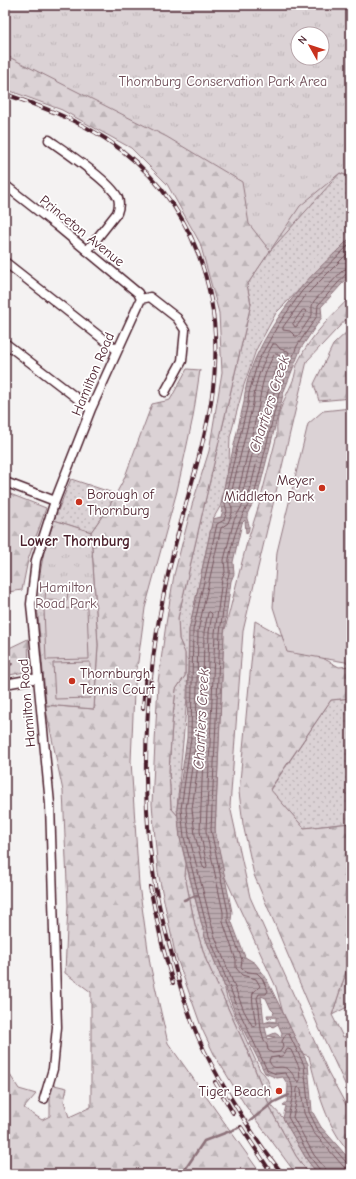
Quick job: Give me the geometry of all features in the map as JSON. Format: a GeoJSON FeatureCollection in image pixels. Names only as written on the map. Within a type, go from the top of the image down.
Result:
{"type":"FeatureCollection","features":[{"type":"Feature","properties":{"kind":"street"},"geometry":{"type":"LineString","coordinates":[[50,140],[100,178],[118,199],[120,206],[117,213],[87,251]]}},
{"type":"Feature","properties":{"kind":"street","name":"Princeton Avenue"},"geometry":{"type":"LineString","coordinates":[[5,185],[138,293],[141,299]]}},
{"type":"Feature","properties":{"kind":"street"},"geometry":{"type":"LineString","coordinates":[[5,262],[117,350]]}},
{"type":"Feature","properties":{"kind":"street"},"geometry":{"type":"LineString","coordinates":[[141,299],[150,297],[177,318],[185,330],[182,361],[165,392]]}},
{"type":"Feature","properties":{"kind":"street","name":"Hamilton Road"},"geometry":{"type":"LineString","coordinates":[[44,1099],[53,1069],[57,1027],[50,804],[31,604],[36,560],[55,501],[91,409],[141,299]]}},
{"type":"Feature","properties":{"kind":"street"},"geometry":{"type":"LineString","coordinates":[[5,343],[91,409]]}},
{"type":"Feature","properties":{"kind":"street"},"geometry":{"type":"LineString","coordinates":[[5,482],[55,501]]}},
{"type":"Feature","properties":{"kind":"street"},"geometry":{"type":"LineString","coordinates":[[5,684],[38,678]]}},
{"type":"Feature","properties":{"kind":"green space"},"geometry":{"type":"Polygon","coordinates":[[[5,5],[293,72],[305,66],[330,66],[330,26],[351,5],[351,177],[340,173],[270,251],[247,285],[251,304],[178,618],[179,639],[185,653],[185,676],[176,689],[169,771],[171,808],[178,816],[180,838],[186,864],[185,876],[195,925],[206,960],[247,1050],[273,1114],[296,1156],[309,1174],[296,1174],[245,1105],[214,1054],[202,1029],[175,953],[158,872],[152,804],[158,682],[174,575],[192,505],[209,451],[222,372],[219,313],[200,243],[167,184],[131,148],[62,110],[5,89],[5,5]]]}},
{"type":"Feature","properties":{"kind":"green space","name":"Thornburg Conservation Park Area"},"geometry":{"type":"Polygon","coordinates":[[[5,5],[351,5],[351,177],[340,173],[300,206],[270,251],[249,224],[242,182],[167,137],[5,55],[5,5]]]}},
{"type":"Feature","properties":{"kind":"green space"},"geometry":{"type":"Polygon","coordinates":[[[340,173],[351,177],[351,237],[276,313],[256,350],[244,385],[230,437],[229,462],[221,505],[213,519],[189,630],[187,697],[177,808],[178,816],[171,808],[169,771],[176,689],[185,676],[185,654],[179,639],[178,618],[251,304],[247,285],[300,206],[340,173]]]}},
{"type":"Feature","properties":{"kind":"green space"},"geometry":{"type":"Polygon","coordinates":[[[351,296],[351,314],[307,361],[243,631],[230,806],[250,897],[328,1072],[351,1114],[351,1153],[343,1144],[329,1121],[315,1081],[309,1056],[303,1054],[283,1013],[276,987],[224,875],[215,831],[224,633],[246,546],[259,505],[277,435],[277,421],[298,363],[304,351],[322,326],[351,296]]]}},
{"type":"Feature","properties":{"kind":"green space"},"geometry":{"type":"Polygon","coordinates":[[[351,328],[351,398],[319,401],[314,384],[333,345],[351,328]]]}},
{"type":"Feature","properties":{"kind":"green space"},"geometry":{"type":"Polygon","coordinates":[[[187,369],[200,370],[193,417],[177,491],[145,608],[134,692],[131,761],[139,885],[150,964],[168,1043],[261,1174],[5,1174],[5,1071],[10,1075],[19,1089],[36,1094],[24,1108],[42,1120],[50,1116],[50,1084],[67,1088],[64,1101],[69,1117],[91,1107],[91,992],[65,973],[68,905],[63,791],[45,705],[94,709],[98,645],[91,532],[110,505],[124,479],[152,404],[170,400],[187,369]]]}},
{"type":"Feature","properties":{"kind":"green space","name":"Meyer Middleton Park"},"geometry":{"type":"Polygon","coordinates":[[[351,408],[351,663],[287,652],[273,607],[277,552],[308,424],[323,411],[351,408]]]}},
{"type":"Feature","properties":{"kind":"green space"},"geometry":{"type":"Polygon","coordinates":[[[71,479],[116,494],[91,532],[54,520],[71,479]]]}},
{"type":"Feature","properties":{"kind":"green space"},"geometry":{"type":"Polygon","coordinates":[[[5,492],[46,508],[28,560],[22,590],[8,592],[5,597],[5,492]]]}},
{"type":"Feature","properties":{"kind":"green space","name":"Hamilton Road Park"},"geometry":{"type":"Polygon","coordinates":[[[54,520],[91,532],[98,645],[94,709],[46,705],[36,594],[44,552],[54,520]]]}},
{"type":"Feature","properties":{"kind":"green space"},"geometry":{"type":"Polygon","coordinates":[[[46,588],[68,590],[67,601],[45,600],[46,588]]]}},
{"type":"Feature","properties":{"kind":"green space"},"geometry":{"type":"Polygon","coordinates":[[[87,608],[89,659],[46,660],[44,609],[87,608]]]}},
{"type":"Feature","properties":{"kind":"green space"},"geometry":{"type":"Polygon","coordinates":[[[255,621],[339,667],[351,666],[351,698],[331,700],[270,789],[304,828],[351,823],[351,852],[345,870],[351,882],[351,957],[332,1015],[343,1037],[351,1035],[351,1097],[318,1026],[254,875],[243,824],[239,792],[255,621]]]}},
{"type":"Feature","properties":{"kind":"green space"},"geometry":{"type":"Polygon","coordinates":[[[28,639],[29,671],[5,676],[5,650],[28,639]]]}},
{"type":"Feature","properties":{"kind":"green space","name":"Thornburgh Tennis Court"},"geometry":{"type":"Polygon","coordinates":[[[90,662],[90,698],[55,699],[53,663],[90,662]]]}},
{"type":"Feature","properties":{"kind":"green space"},"geometry":{"type":"Polygon","coordinates":[[[351,698],[351,823],[304,828],[270,790],[331,700],[351,698]]]}},
{"type":"Feature","properties":{"kind":"green space"},"geometry":{"type":"Polygon","coordinates":[[[186,864],[205,937],[224,985],[227,998],[260,1070],[268,1081],[271,1091],[272,1106],[283,1118],[307,1160],[318,1174],[309,1174],[296,1156],[273,1114],[247,1050],[206,960],[195,925],[185,876],[186,864]]]}},
{"type":"Feature","properties":{"kind":"green space"},"geometry":{"type":"Polygon","coordinates":[[[351,957],[351,1005],[332,1015],[351,957]]]}},
{"type":"Feature","properties":{"kind":"water","name":"Chartiers Creek"},"geometry":{"type":"Polygon","coordinates":[[[351,237],[351,274],[321,307],[322,317],[301,348],[284,391],[257,498],[250,508],[247,516],[249,524],[248,532],[246,533],[245,520],[242,523],[233,562],[234,574],[231,581],[224,633],[215,830],[232,912],[231,920],[245,957],[255,963],[265,976],[308,1064],[312,1111],[321,1127],[351,1161],[351,1174],[318,1174],[307,1160],[283,1118],[286,1106],[283,1105],[287,1102],[288,1085],[283,1077],[277,1078],[265,1073],[236,1015],[205,937],[180,838],[177,808],[187,738],[189,630],[213,519],[221,517],[223,510],[221,505],[223,492],[250,372],[263,342],[281,314],[305,283],[351,237]],[[261,996],[264,1023],[270,1021],[276,1022],[276,1017],[268,1018],[267,1015],[273,1015],[274,1012],[266,998],[261,996]],[[278,1024],[273,1027],[271,1025],[265,1028],[268,1039],[275,1037],[268,1036],[275,1033],[281,1037],[282,1033],[278,1024]]]}},
{"type":"Feature","properties":{"kind":"waterway"},"geometry":{"type":"LineString","coordinates":[[5,666],[12,664]]}},
{"type":"Feature","properties":{"kind":"waterway"},"geometry":{"type":"LineString","coordinates":[[184,900],[197,895]]}},
{"type":"Feature","properties":{"kind":"waterway"},"geometry":{"type":"LineString","coordinates":[[250,1121],[274,1102],[289,1095]]}},
{"type":"Feature","properties":{"kind":"waterway"},"geometry":{"type":"LineString","coordinates":[[182,1174],[204,1141],[238,1128]]}},
{"type":"Feature","properties":{"kind":"railway"},"geometry":{"type":"LineString","coordinates":[[5,94],[44,108],[82,125],[106,139],[137,163],[162,190],[183,221],[198,254],[209,289],[214,326],[215,364],[211,402],[202,444],[169,568],[155,641],[148,715],[146,772],[148,830],[155,885],[160,910],[189,1014],[204,1050],[226,1090],[257,1140],[283,1174]]}},
{"type":"Feature","properties":{"kind":"railway"},"geometry":{"type":"LineString","coordinates":[[143,708],[146,672]]}},
{"type":"Feature","properties":{"kind":"railway"},"geometry":{"type":"LineString","coordinates":[[150,887],[162,944],[173,983]]}},
{"type":"Feature","properties":{"kind":"railway"},"geometry":{"type":"LineString","coordinates":[[215,1082],[233,1113]]}},
{"type":"Feature","properties":{"kind":"railway"},"geometry":{"type":"LineString","coordinates":[[241,1127],[272,1174]]}},
{"type":"Feature","properties":{"kind":"place","name":"Meyer Middleton Park"},"geometry":{"type":"Point","coordinates":[322,488]}},
{"type":"Feature","properties":{"kind":"place","name":"Borough of Thornburg"},"geometry":{"type":"Point","coordinates":[79,502]}},
{"type":"Feature","properties":{"kind":"place","name":"Thornburgh Tennis Court"},"geometry":{"type":"Point","coordinates":[72,681]}},
{"type":"Feature","properties":{"kind":"place","name":"Tiger Beach"},"geometry":{"type":"Point","coordinates":[279,1091]}},
{"type":"Feature","properties":{"kind":"district","name":"Lower Thornburg"},"geometry":{"type":"Point","coordinates":[75,541]}}]}
